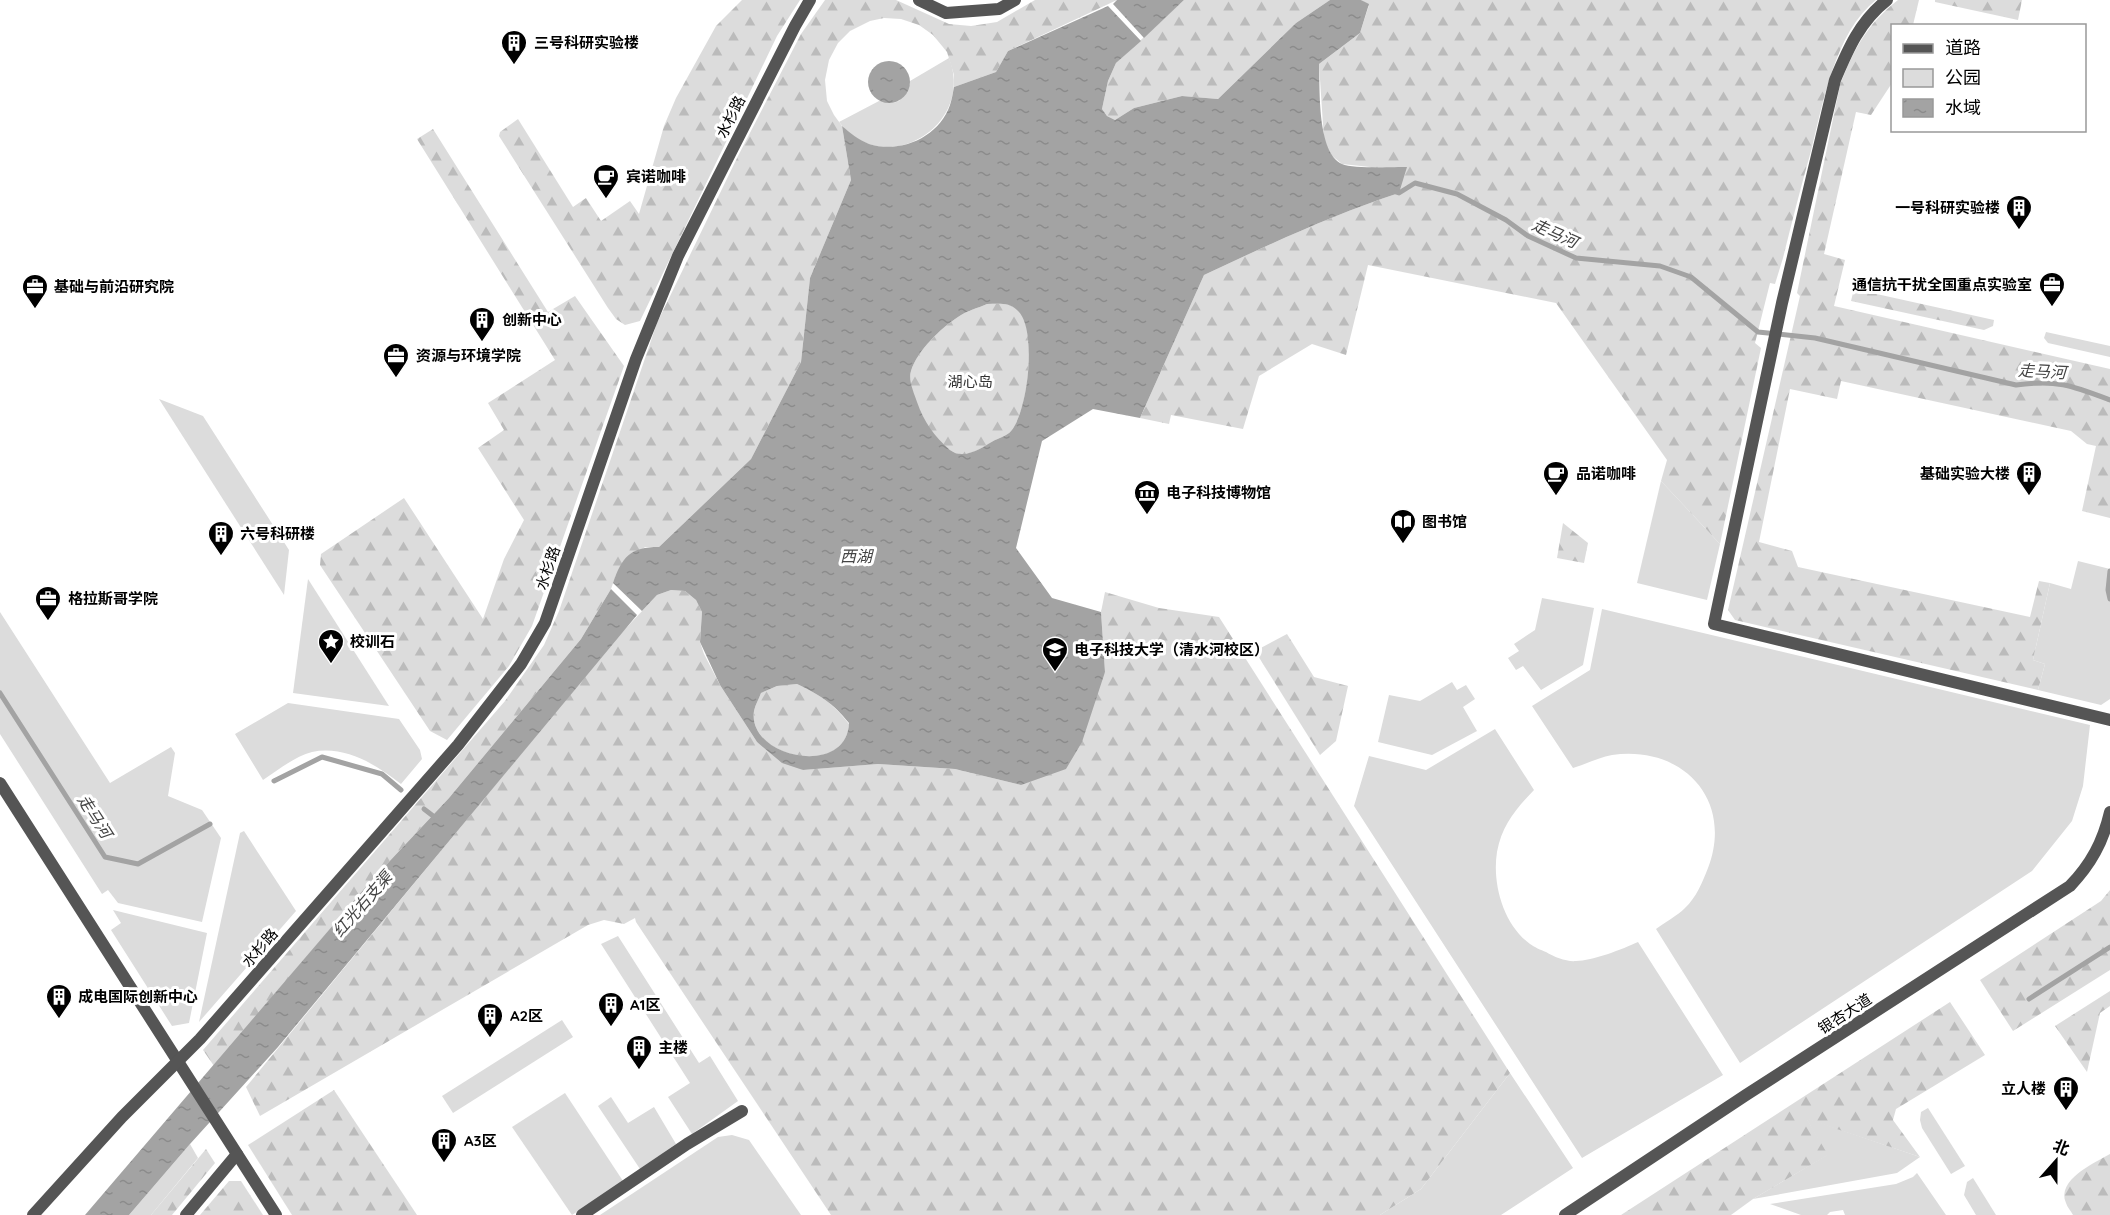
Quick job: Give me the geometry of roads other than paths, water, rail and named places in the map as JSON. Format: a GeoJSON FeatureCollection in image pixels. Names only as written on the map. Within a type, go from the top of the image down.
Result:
{"type":"FeatureCollection","features":[{"type":"Feature","properties":{"kind":"street","name":"水杉路"},"geometry":{"type":"LineString","coordinates":[[33,1215],[122,1116],[200,1039],[458,745],[533,646],[544,623],[636,359],[678,256],[810,0]]}},
{"type":"Feature","properties":{"kind":"street"},"geometry":{"type":"LineString","coordinates":[[919,0],[946,13],[999,9],[1015,0]]}},
{"type":"Feature","properties":{"kind":"street"},"geometry":{"type":"LineString","coordinates":[[1887,0],[1862,24],[1847,50],[1835,80],[1782,303],[1714,624],[2110,720]]}},
{"type":"Feature","properties":{"kind":"street"},"geometry":{"type":"LineString","coordinates":[[0,783],[276,1215]]}},
{"type":"Feature","properties":{"kind":"street","name":"银杏大道"},"geometry":{"type":"LineString","coordinates":[[1566,1215],[1746,1095],[2070,886],[2085,870],[2101,844],[2110,812]]}},
{"type":"Feature","properties":{"kind":"street"},"geometry":{"type":"LineString","coordinates":[[582,1215],[687,1144],[742,1111]]}},
{"type":"Feature","properties":{"kind":"street"},"geometry":{"type":"LineString","coordinates":[[186,1215],[237,1154]]}},
{"type":"Feature","properties":{"kind":"water"},"geometry":{"type":"Polygon","coordinates":[[[1117,0],[1184,0],[1144,38],[1113,4],[1117,0]]]}},
{"type":"Feature","properties":{"kind":"water","name":"西湖"},"geometry":{"type":"Polygon","coordinates":[[[1330,0],[1361,0],[1369,4],[1360,33],[1319,64],[1320,104],[1324,134],[1334,158],[1347,166],[1407,167],[1399,193],[1325,221],[1204,275],[1140,418],[1093,409],[1042,441],[1016,548],[1052,598],[1101,612],[1105,672],[1082,742],[1066,769],[1021,785],[955,769],[878,764],[803,770],[782,763],[757,742],[720,685],[700,642],[702,612],[696,600],[685,591],[671,590],[657,595],[642,611],[613,583],[620,566],[629,555],[641,549],[659,547],[751,459],[801,362],[810,278],[851,180],[842,126],[869,144],[881,147],[894,147],[917,140],[928,134],[945,116],[954,87],[996,72],[1008,51],[1108,6],[1141,41],[1116,63],[1108,81],[1102,109],[1107,116],[1115,120],[1134,108],[1182,96],[1218,99],[1296,23],[1330,0]],[[987,304],[968,311],[944,327],[918,356],[911,371],[912,386],[923,416],[939,439],[955,453],[973,452],[1010,432],[1017,421],[1026,389],[1029,351],[1023,319],[1017,310],[1010,306],[987,304]],[[797,684],[777,686],[761,693],[754,711],[756,727],[766,740],[780,750],[798,755],[816,756],[832,751],[844,740],[849,723],[826,700],[797,684]]]}},
{"type":"Feature","properties":{"kind":"water"},"geometry":{"type":"Polygon","coordinates":[[[889,61],[903,68],[910,82],[903,96],[889,103],[875,96],[868,82],[875,68],[889,61]]]}},
{"type":"Feature","properties":{"kind":"water","name":"红光右支渠"},"geometry":{"type":"Polygon","coordinates":[[[611,589],[637,615],[278,1047],[129,1215],[85,1215],[370,882],[449,798],[581,639],[611,589]]]}},
{"type":"Feature","properties":{"kind":"waterway","name":"走马河"},"geometry":{"type":"LineString","coordinates":[[1393,191],[1399,193],[1415,183],[1457,194],[1506,220],[1528,236],[1576,258],[1660,266],[1691,277],[1758,332],[1815,338],[2016,385],[2054,383],[2110,400]]}},
{"type":"Feature","properties":{"kind":"waterway","name":"走马河"},"geometry":{"type":"LineString","coordinates":[[2110,571],[2108,590],[2110,599]]}},
{"type":"Feature","properties":{"kind":"waterway","name":"走马河"},"geometry":{"type":"LineString","coordinates":[[0,693],[105,857],[138,864],[210,824]]}},
{"type":"Feature","properties":{"kind":"waterway","name":"走马河"},"geometry":{"type":"LineString","coordinates":[[274,781],[322,757],[382,774],[401,790]]}},
{"type":"Feature","properties":{"kind":"waterway","name":"走马河"},"geometry":{"type":"LineString","coordinates":[[424,809],[437,819]]}},
{"type":"Feature","properties":{"kind":"waterway"},"geometry":{"type":"LineString","coordinates":[[2029,999],[2110,947]]}},
{"type":"Feature","properties":{"kind":"place","name":"三号科研实验楼"},"geometry":{"type":"Point","coordinates":[514,66]}},
{"type":"Feature","properties":{"kind":"place","name":"宾诺咖啡"},"geometry":{"type":"Point","coordinates":[606,200]}},
{"type":"Feature","properties":{"kind":"place","name":"一号科研实验楼"},"geometry":{"type":"Point","coordinates":[2019,231]}},
{"type":"Feature","properties":{"kind":"place","name":"通信抗干扰全国重点实验室"},"geometry":{"type":"Point","coordinates":[2052,308]}},
{"type":"Feature","properties":{"kind":"place","name":"基础与前沿研究院"},"geometry":{"type":"Point","coordinates":[35,310]}},
{"type":"Feature","properties":{"kind":"place","name":"创新中心"},"geometry":{"type":"Point","coordinates":[482,343]}},
{"type":"Feature","properties":{"kind":"place","name":"资源与环境学院"},"geometry":{"type":"Point","coordinates":[396,379]}},
{"type":"Feature","properties":{"kind":"place","name":"品诺咖啡"},"geometry":{"type":"Point","coordinates":[1556,497]}},
{"type":"Feature","properties":{"kind":"place","name":"基础实验大楼"},"geometry":{"type":"Point","coordinates":[2029,497]}},
{"type":"Feature","properties":{"kind":"place","name":"电子科技博物馆"},"geometry":{"type":"Point","coordinates":[1147,516]}},
{"type":"Feature","properties":{"kind":"place","name":"图书馆"},"geometry":{"type":"Point","coordinates":[1403,545]}},
{"type":"Feature","properties":{"kind":"place","name":"六号科研楼"},"geometry":{"type":"Point","coordinates":[221,557]}},
{"type":"Feature","properties":{"kind":"place","name":"格拉斯哥学院"},"geometry":{"type":"Point","coordinates":[48,622]}},
{"type":"Feature","properties":{"kind":"place","name":"校训石"},"geometry":{"type":"Point","coordinates":[331,665]}},
{"type":"Feature","properties":{"kind":"place","name":"电子科技大学（清水河校区）"},"geometry":{"type":"Point","coordinates":[1055,673]}},
{"type":"Feature","properties":{"kind":"place","name":"成电国际创新中心"},"geometry":{"type":"Point","coordinates":[59,1020]}},
{"type":"Feature","properties":{"kind":"place","name":"A1区"},"geometry":{"type":"Point","coordinates":[611,1028]}},
{"type":"Feature","properties":{"kind":"place","name":"A2区"},"geometry":{"type":"Point","coordinates":[490,1039]}},
{"type":"Feature","properties":{"kind":"place","name":"主楼"},"geometry":{"type":"Point","coordinates":[639,1071]}},
{"type":"Feature","properties":{"kind":"place","name":"立人楼"},"geometry":{"type":"Point","coordinates":[2066,1112]}},
{"type":"Feature","properties":{"kind":"place","name":"A3区"},"geometry":{"type":"Point","coordinates":[444,1164]}},
{"type":"Feature","properties":{"kind":"park label","name":"湖心岛"},"geometry":{"type":"Point","coordinates":[970,382]}}]}
